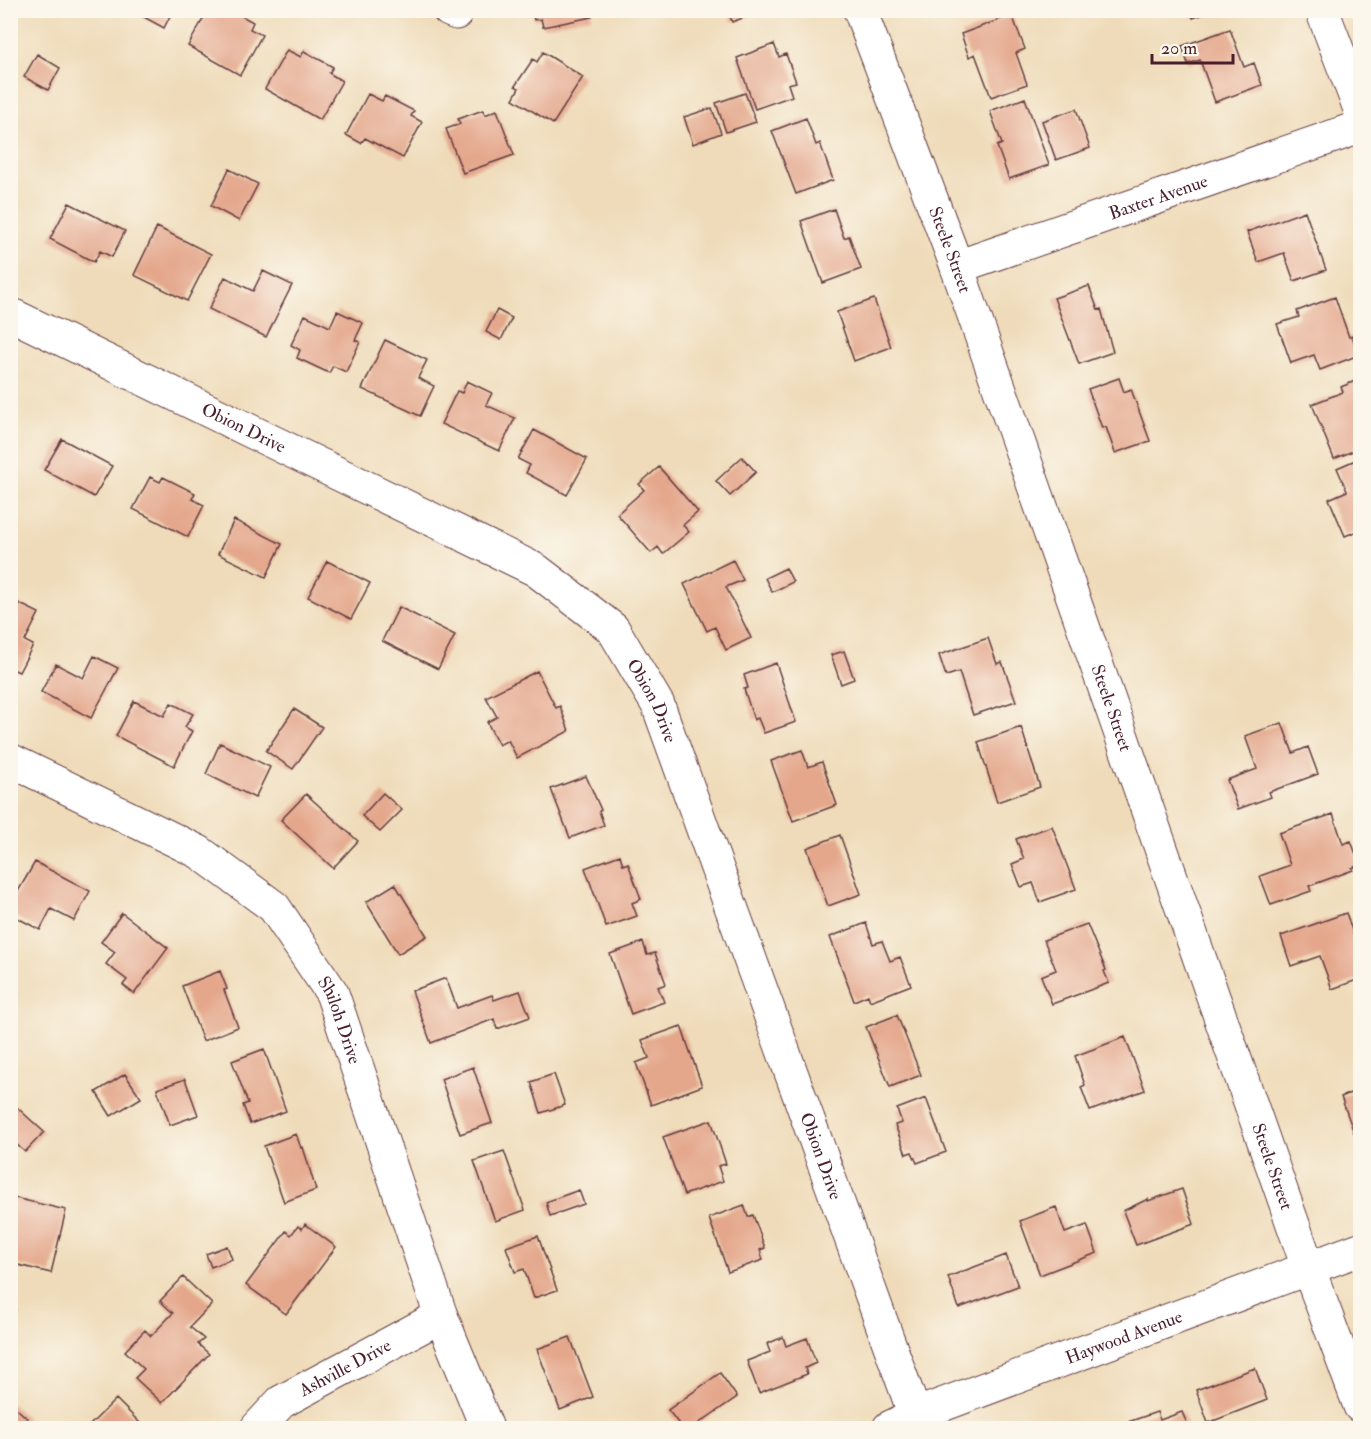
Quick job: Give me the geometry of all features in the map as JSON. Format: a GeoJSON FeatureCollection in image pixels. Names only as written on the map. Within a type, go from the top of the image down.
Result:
{"type":"FeatureCollection","features":[{"type":"Feature","properties":{"kind":"street","name":"Steele Street"},"geometry":{"type":"LineString","coordinates":[[860,10],[957,267],[1309,1270],[1360,1406]]}},
{"type":"Feature","properties":{"kind":"street"},"geometry":{"type":"LineString","coordinates":[[1322,10],[1360,109]]}},
{"type":"Feature","properties":{"kind":"street","name":"Baxter Avenue"},"geometry":{"type":"LineString","coordinates":[[957,267],[1360,127]]}},
{"type":"Feature","properties":{"kind":"street","name":"Obion Drive"},"geometry":{"type":"LineString","coordinates":[[10,314],[536,570],[613,629],[658,705],[902,1422]]}},
{"type":"Feature","properties":{"kind":"street","name":"Shiloh Drive"},"geometry":{"type":"LineString","coordinates":[[10,760],[199,852],[274,907],[332,993],[441,1316],[487,1428]]}},
{"type":"Feature","properties":{"kind":"street","name":"Haywood Avenue"},"geometry":{"type":"LineString","coordinates":[[902,1422],[1360,1249]]}},
{"type":"Feature","properties":{"kind":"street","name":"Ashville Drive"},"geometry":{"type":"LineString","coordinates":[[257,1428],[281,1402],[441,1316]]}},
{"type":"Feature","properties":{"kind":"building"},"geometry":{"type":"Polygon","coordinates":[[[131,10],[173,10],[164,28],[131,10]]]}},
{"type":"Feature","properties":{"kind":"building"},"geometry":{"type":"Polygon","coordinates":[[[208,10],[222,13],[223,10],[231,10],[253,22],[250,29],[262,35],[240,75],[188,46],[208,10]]]}},
{"type":"Feature","properties":{"kind":"building"},"geometry":{"type":"Polygon","coordinates":[[[532,10],[590,10],[592,17],[543,27],[541,19],[534,20],[532,10]]]}},
{"type":"Feature","properties":{"kind":"building"},"geometry":{"type":"Polygon","coordinates":[[[728,10],[762,10],[762,11],[732,22],[728,10]]]}},
{"type":"Feature","properties":{"kind":"building"},"geometry":{"type":"Polygon","coordinates":[[[1190,10],[1213,10],[1213,11],[1193,18],[1190,10]]]}},
{"type":"Feature","properties":{"kind":"building"},"geometry":{"type":"Polygon","coordinates":[[[1012,15],[1025,49],[1016,53],[1027,84],[991,97],[975,54],[969,57],[961,34],[1012,15]]]}},
{"type":"Feature","properties":{"kind":"building"},"geometry":{"type":"Polygon","coordinates":[[[1230,29],[1244,67],[1254,63],[1262,85],[1215,102],[1200,60],[1188,64],[1182,46],[1230,29]]]}},
{"type":"Feature","properties":{"kind":"building"},"geometry":{"type":"Polygon","coordinates":[[[774,44],[779,57],[786,54],[796,82],[788,84],[792,96],[755,109],[737,58],[774,44]]]}},
{"type":"Feature","properties":{"kind":"building"},"geometry":{"type":"Polygon","coordinates":[[[287,50],[301,57],[304,51],[333,67],[329,73],[342,81],[320,120],[265,89],[287,50]]]}},
{"type":"Feature","properties":{"kind":"building"},"geometry":{"type":"Polygon","coordinates":[[[543,52],[583,77],[553,124],[513,99],[519,88],[515,86],[533,59],[537,62],[543,52]]]}},
{"type":"Feature","properties":{"kind":"building"},"geometry":{"type":"Polygon","coordinates":[[[37,54],[60,68],[48,90],[24,77],[37,54]]]}},
{"type":"Feature","properties":{"kind":"building"},"geometry":{"type":"Polygon","coordinates":[[[745,93],[756,122],[726,132],[716,103],[745,93]]]}},
{"type":"Feature","properties":{"kind":"building"},"geometry":{"type":"Polygon","coordinates":[[[368,94],[382,101],[385,96],[414,111],[411,116],[422,122],[403,158],[365,138],[361,143],[346,135],[368,94]]]}},
{"type":"Feature","properties":{"kind":"building"},"geometry":{"type":"Polygon","coordinates":[[[1025,98],[1049,165],[1009,179],[997,146],[1002,144],[990,111],[1025,98]]]}},
{"type":"Feature","properties":{"kind":"building"},"geometry":{"type":"Polygon","coordinates":[[[712,108],[721,133],[693,144],[684,117],[712,108]]]}},
{"type":"Feature","properties":{"kind":"building"},"geometry":{"type":"Polygon","coordinates":[[[1076,109],[1090,148],[1056,160],[1042,121],[1076,109]]]}},
{"type":"Feature","properties":{"kind":"building"},"geometry":{"type":"Polygon","coordinates":[[[483,110],[485,115],[497,110],[514,155],[463,173],[446,129],[460,124],[458,119],[483,110]]]}},
{"type":"Feature","properties":{"kind":"building"},"geometry":{"type":"Polygon","coordinates":[[[806,118],[816,145],[820,143],[833,180],[796,194],[772,131],[806,118]]]}},
{"type":"Feature","properties":{"kind":"building"},"geometry":{"type":"Polygon","coordinates":[[[10,166],[16,169],[10,181],[10,166]]]}},
{"type":"Feature","properties":{"kind":"building"},"geometry":{"type":"Polygon","coordinates":[[[229,169],[258,184],[239,221],[211,206],[229,169]]]}},
{"type":"Feature","properties":{"kind":"building"},"geometry":{"type":"Polygon","coordinates":[[[69,203],[125,231],[112,257],[100,251],[94,262],[50,239],[69,203]]]}},
{"type":"Feature","properties":{"kind":"building"},"geometry":{"type":"Polygon","coordinates":[[[834,209],[844,238],[849,236],[861,269],[823,283],[801,221],[834,209]]]}},
{"type":"Feature","properties":{"kind":"building"},"geometry":{"type":"Polygon","coordinates":[[[1305,211],[1326,270],[1294,281],[1284,253],[1258,262],[1247,232],[1305,211]]]}},
{"type":"Feature","properties":{"kind":"building"},"geometry":{"type":"Polygon","coordinates":[[[157,227],[211,254],[187,301],[134,275],[157,227]]]}},
{"type":"Feature","properties":{"kind":"building"},"geometry":{"type":"Polygon","coordinates":[[[263,271],[292,285],[266,337],[209,309],[225,277],[253,291],[263,271]]]}},
{"type":"Feature","properties":{"kind":"building"},"geometry":{"type":"Polygon","coordinates":[[[1089,286],[1098,310],[1101,309],[1113,352],[1079,364],[1054,298],[1089,286]]]}},
{"type":"Feature","properties":{"kind":"building"},"geometry":{"type":"Polygon","coordinates":[[[1335,297],[1349,337],[1352,336],[1359,355],[1320,370],[1314,355],[1291,363],[1277,324],[1299,317],[1297,311],[1335,297]]]}},
{"type":"Feature","properties":{"kind":"building"},"geometry":{"type":"Polygon","coordinates":[[[874,299],[891,347],[854,361],[837,312],[874,299]]]}},
{"type":"Feature","properties":{"kind":"building"},"geometry":{"type":"Polygon","coordinates":[[[497,310],[512,318],[501,340],[486,332],[497,310]]]}},
{"type":"Feature","properties":{"kind":"building"},"geometry":{"type":"Polygon","coordinates":[[[337,311],[363,323],[355,340],[360,342],[346,372],[333,366],[329,373],[297,358],[300,350],[291,345],[305,315],[330,327],[337,311]]]}},
{"type":"Feature","properties":{"kind":"building"},"geometry":{"type":"Polygon","coordinates":[[[385,340],[427,360],[418,378],[434,386],[420,416],[362,389],[385,340]]]}},
{"type":"Feature","properties":{"kind":"building"},"geometry":{"type":"Polygon","coordinates":[[[1119,378],[1124,392],[1131,389],[1150,441],[1115,453],[1106,427],[1102,428],[1088,389],[1119,378]]]}},
{"type":"Feature","properties":{"kind":"building"},"geometry":{"type":"Polygon","coordinates":[[[1360,379],[1360,415],[1357,416],[1360,423],[1360,448],[1334,459],[1312,404],[1343,392],[1341,387],[1360,379]]]}},
{"type":"Feature","properties":{"kind":"building"},"geometry":{"type":"Polygon","coordinates":[[[467,381],[492,393],[486,405],[515,418],[499,451],[441,424],[457,391],[462,393],[467,381]]]}},
{"type":"Feature","properties":{"kind":"building"},"geometry":{"type":"Polygon","coordinates":[[[534,430],[587,459],[567,495],[526,473],[530,465],[518,459],[534,430]]]}},
{"type":"Feature","properties":{"kind":"building"},"geometry":{"type":"Polygon","coordinates":[[[62,439],[112,466],[94,497],[44,470],[62,439]]]}},
{"type":"Feature","properties":{"kind":"building"},"geometry":{"type":"Polygon","coordinates":[[[742,457],[756,472],[730,496],[716,481],[742,457]]]}},
{"type":"Feature","properties":{"kind":"building"},"geometry":{"type":"Polygon","coordinates":[[[1360,458],[1360,530],[1345,536],[1329,499],[1347,491],[1337,468],[1360,458]]]}},
{"type":"Feature","properties":{"kind":"building"},"geometry":{"type":"Polygon","coordinates":[[[659,467],[698,512],[683,525],[689,532],[663,554],[658,547],[651,553],[617,514],[644,490],[639,484],[659,467]]]}},
{"type":"Feature","properties":{"kind":"building"},"geometry":{"type":"Polygon","coordinates":[[[150,477],[160,482],[163,477],[195,493],[192,499],[204,505],[188,537],[133,509],[150,477]]]}},
{"type":"Feature","properties":{"kind":"building"},"geometry":{"type":"Polygon","coordinates":[[[234,520],[282,544],[266,577],[218,554],[234,520]]]}},
{"type":"Feature","properties":{"kind":"building"},"geometry":{"type":"Polygon","coordinates":[[[733,560],[743,580],[726,587],[751,638],[726,650],[715,627],[707,631],[684,584],[733,560]]]}},
{"type":"Feature","properties":{"kind":"building"},"geometry":{"type":"Polygon","coordinates":[[[327,561],[370,583],[351,619],[308,597],[327,561]]]}},
{"type":"Feature","properties":{"kind":"building"},"geometry":{"type":"Polygon","coordinates":[[[786,568],[793,582],[772,592],[765,578],[786,568]]]}},
{"type":"Feature","properties":{"kind":"building"},"geometry":{"type":"Polygon","coordinates":[[[10,599],[39,613],[25,641],[33,645],[19,672],[10,668],[10,599]]]}},
{"type":"Feature","properties":{"kind":"building"},"geometry":{"type":"Polygon","coordinates":[[[399,607],[455,635],[438,669],[382,641],[399,607]]]}},
{"type":"Feature","properties":{"kind":"building"},"geometry":{"type":"Polygon","coordinates":[[[988,638],[997,664],[1002,662],[1016,701],[973,715],[959,672],[946,676],[939,655],[988,638]]]}},
{"type":"Feature","properties":{"kind":"building"},"geometry":{"type":"Polygon","coordinates":[[[844,651],[854,679],[841,684],[831,655],[844,651]]]}},
{"type":"Feature","properties":{"kind":"building"},"geometry":{"type":"Polygon","coordinates":[[[94,656],[118,668],[91,718],[41,692],[56,664],[83,678],[94,656]]]}},
{"type":"Feature","properties":{"kind":"building"},"geometry":{"type":"Polygon","coordinates":[[[776,663],[796,722],[764,733],[758,718],[754,720],[744,689],[748,688],[744,675],[776,663]]]}},
{"type":"Feature","properties":{"kind":"building"},"geometry":{"type":"Polygon","coordinates":[[[537,671],[556,708],[560,706],[569,731],[517,758],[508,740],[499,745],[487,722],[497,717],[486,697],[537,671]]]}},
{"type":"Feature","properties":{"kind":"building"},"geometry":{"type":"Polygon","coordinates":[[[134,701],[164,716],[171,703],[193,714],[185,727],[192,731],[174,766],[116,736],[134,701]]]}},
{"type":"Feature","properties":{"kind":"building"},"geometry":{"type":"Polygon","coordinates":[[[294,709],[322,727],[293,769],[266,751],[294,709]]]}},
{"type":"Feature","properties":{"kind":"building"},"geometry":{"type":"Polygon","coordinates":[[[1282,723],[1293,753],[1308,747],[1318,774],[1269,792],[1271,797],[1238,809],[1227,780],[1257,769],[1245,736],[1282,723]]]}},
{"type":"Feature","properties":{"kind":"building"},"geometry":{"type":"Polygon","coordinates":[[[1021,727],[1040,787],[997,802],[978,742],[1021,727]]]}},
{"type":"Feature","properties":{"kind":"building"},"geometry":{"type":"Polygon","coordinates":[[[220,743],[270,767],[255,798],[206,774],[220,743]]]}},
{"type":"Feature","properties":{"kind":"building"},"geometry":{"type":"Polygon","coordinates":[[[802,750],[808,767],[822,762],[837,805],[793,821],[771,761],[802,750]]]}},
{"type":"Feature","properties":{"kind":"building"},"geometry":{"type":"Polygon","coordinates":[[[586,776],[601,810],[599,811],[604,825],[570,838],[551,789],[586,776]]]}},
{"type":"Feature","properties":{"kind":"building"},"geometry":{"type":"Polygon","coordinates":[[[383,793],[402,810],[380,832],[362,816],[383,793]]]}},
{"type":"Feature","properties":{"kind":"building"},"geometry":{"type":"Polygon","coordinates":[[[306,794],[358,841],[333,868],[281,820],[306,794]]]}},
{"type":"Feature","properties":{"kind":"building"},"geometry":{"type":"Polygon","coordinates":[[[1333,814],[1343,844],[1351,841],[1360,865],[1352,868],[1353,870],[1309,886],[1311,891],[1271,905],[1260,876],[1290,865],[1279,833],[1333,814]]]}},
{"type":"Feature","properties":{"kind":"building"},"geometry":{"type":"Polygon","coordinates":[[[1052,826],[1076,889],[1040,902],[1033,883],[1021,887],[1012,864],[1024,859],[1016,839],[1052,826]]]}},
{"type":"Feature","properties":{"kind":"building"},"geometry":{"type":"Polygon","coordinates":[[[840,835],[861,894],[828,906],[807,848],[840,835]]]}},
{"type":"Feature","properties":{"kind":"building"},"geometry":{"type":"Polygon","coordinates":[[[620,855],[623,865],[628,863],[641,899],[632,903],[637,916],[606,927],[585,868],[620,855]]]}},
{"type":"Feature","properties":{"kind":"building"},"geometry":{"type":"Polygon","coordinates":[[[35,862],[90,891],[74,921],[51,909],[40,930],[10,914],[10,905],[35,862]]]}},
{"type":"Feature","properties":{"kind":"building"},"geometry":{"type":"Polygon","coordinates":[[[395,884],[427,936],[398,954],[366,902],[395,884]]]}},
{"type":"Feature","properties":{"kind":"building"},"geometry":{"type":"Polygon","coordinates":[[[122,913],[168,948],[134,994],[123,985],[127,980],[106,964],[115,952],[101,942],[122,913]]]}},
{"type":"Feature","properties":{"kind":"building"},"geometry":{"type":"Polygon","coordinates":[[[1346,913],[1360,953],[1360,979],[1332,989],[1320,956],[1291,966],[1281,936],[1346,913]]]}},
{"type":"Feature","properties":{"kind":"building"},"geometry":{"type":"Polygon","coordinates":[[[866,923],[873,944],[882,941],[890,961],[900,957],[911,985],[870,1001],[868,995],[854,1001],[830,937],[866,923]]]}},
{"type":"Feature","properties":{"kind":"building"},"geometry":{"type":"Polygon","coordinates":[[[1087,924],[1109,983],[1052,1004],[1041,976],[1056,970],[1044,940],[1087,924]]]}},
{"type":"Feature","properties":{"kind":"building"},"geometry":{"type":"Polygon","coordinates":[[[643,942],[647,955],[655,953],[666,984],[658,987],[664,1002],[631,1014],[610,954],[643,942]]]}},
{"type":"Feature","properties":{"kind":"building"},"geometry":{"type":"Polygon","coordinates":[[[220,971],[227,989],[224,990],[238,1027],[203,1041],[182,986],[220,971]]]}},
{"type":"Feature","properties":{"kind":"building"},"geometry":{"type":"Polygon","coordinates":[[[446,978],[457,1008],[492,995],[494,1000],[520,991],[530,1017],[497,1029],[494,1019],[431,1043],[412,991],[446,978]]]}},
{"type":"Feature","properties":{"kind":"building"},"geometry":{"type":"Polygon","coordinates":[[[897,1015],[921,1075],[890,1087],[866,1027],[897,1015]]]}},
{"type":"Feature","properties":{"kind":"building"},"geometry":{"type":"Polygon","coordinates":[[[681,1026],[702,1086],[651,1105],[636,1063],[649,1058],[642,1040],[681,1026]]]}},
{"type":"Feature","properties":{"kind":"building"},"geometry":{"type":"Polygon","coordinates":[[[1125,1037],[1145,1090],[1090,1111],[1081,1087],[1085,1085],[1075,1056],[1125,1037]]]}},
{"type":"Feature","properties":{"kind":"building"},"geometry":{"type":"Polygon","coordinates":[[[264,1049],[286,1111],[250,1124],[243,1105],[248,1103],[232,1061],[264,1049]]]}},
{"type":"Feature","properties":{"kind":"building"},"geometry":{"type":"Polygon","coordinates":[[[473,1067],[492,1123],[460,1134],[441,1079],[473,1067]]]}},
{"type":"Feature","properties":{"kind":"building"},"geometry":{"type":"Polygon","coordinates":[[[125,1074],[141,1098],[111,1116],[96,1092],[125,1074]]]}},
{"type":"Feature","properties":{"kind":"building"},"geometry":{"type":"Polygon","coordinates":[[[554,1074],[565,1105],[541,1113],[531,1082],[554,1074]]]}},
{"type":"Feature","properties":{"kind":"building"},"geometry":{"type":"Polygon","coordinates":[[[185,1079],[198,1115],[170,1125],[157,1089],[185,1079]]]}},
{"type":"Feature","properties":{"kind":"building"},"geometry":{"type":"Polygon","coordinates":[[[1360,1089],[1360,1136],[1356,1138],[1341,1097],[1360,1089]]]}},
{"type":"Feature","properties":{"kind":"building"},"geometry":{"type":"Polygon","coordinates":[[[926,1098],[946,1152],[917,1163],[912,1152],[906,1154],[895,1125],[902,1123],[897,1109],[926,1098]]]}},
{"type":"Feature","properties":{"kind":"building"},"geometry":{"type":"Polygon","coordinates":[[[10,1101],[44,1132],[25,1152],[16,1144],[10,1150],[10,1101]]]}},
{"type":"Feature","properties":{"kind":"building"},"geometry":{"type":"Polygon","coordinates":[[[711,1120],[726,1164],[718,1166],[723,1181],[684,1195],[663,1137],[711,1120]]]}},
{"type":"Feature","properties":{"kind":"building"},"geometry":{"type":"Polygon","coordinates":[[[296,1134],[301,1148],[303,1147],[316,1190],[284,1202],[264,1146],[296,1134]]]}},
{"type":"Feature","properties":{"kind":"building"},"geometry":{"type":"Polygon","coordinates":[[[504,1151],[525,1210],[495,1221],[474,1161],[504,1151]]]}},
{"type":"Feature","properties":{"kind":"building"},"geometry":{"type":"Polygon","coordinates":[[[1182,1189],[1194,1224],[1136,1245],[1123,1211],[1148,1199],[1148,1201],[1182,1189]]]}},
{"type":"Feature","properties":{"kind":"building"},"geometry":{"type":"Polygon","coordinates":[[[579,1190],[584,1204],[550,1216],[546,1202],[579,1190]]]}},
{"type":"Feature","properties":{"kind":"building"},"geometry":{"type":"Polygon","coordinates":[[[15,1198],[66,1210],[51,1273],[10,1263],[10,1219],[15,1198]]]}},
{"type":"Feature","properties":{"kind":"building"},"geometry":{"type":"Polygon","coordinates":[[[744,1205],[748,1217],[753,1215],[765,1248],[760,1250],[763,1260],[728,1272],[709,1218],[744,1205]]]}},
{"type":"Feature","properties":{"kind":"building"},"geometry":{"type":"Polygon","coordinates":[[[1056,1207],[1065,1233],[1087,1225],[1097,1253],[1040,1275],[1020,1221],[1056,1207]]]}},
{"type":"Feature","properties":{"kind":"building"},"geometry":{"type":"Polygon","coordinates":[[[305,1224],[336,1247],[286,1314],[246,1285],[286,1231],[291,1235],[298,1226],[302,1229],[305,1224]]]}},
{"type":"Feature","properties":{"kind":"building"},"geometry":{"type":"Polygon","coordinates":[[[538,1236],[557,1290],[534,1298],[524,1269],[515,1272],[506,1247],[538,1236]]]}},
{"type":"Feature","properties":{"kind":"building"},"geometry":{"type":"Polygon","coordinates":[[[227,1246],[232,1259],[211,1267],[206,1254],[227,1246]]]}},
{"type":"Feature","properties":{"kind":"building"},"geometry":{"type":"Polygon","coordinates":[[[1006,1255],[1018,1286],[959,1308],[948,1277],[1006,1255]]]}},
{"type":"Feature","properties":{"kind":"building"},"geometry":{"type":"Polygon","coordinates":[[[183,1277],[212,1304],[190,1327],[204,1339],[198,1344],[209,1354],[162,1403],[135,1378],[144,1369],[125,1351],[145,1330],[151,1336],[173,1313],[160,1301],[183,1277]]]}},
{"type":"Feature","properties":{"kind":"building"},"geometry":{"type":"Polygon","coordinates":[[[10,1298],[16,1310],[10,1313],[10,1298]]]}},
{"type":"Feature","properties":{"kind":"building"},"geometry":{"type":"Polygon","coordinates":[[[570,1337],[593,1397],[560,1410],[537,1349],[570,1337]]]}},
{"type":"Feature","properties":{"kind":"building"},"geometry":{"type":"Polygon","coordinates":[[[783,1337],[786,1346],[807,1338],[816,1363],[805,1368],[807,1374],[759,1393],[747,1361],[770,1352],[767,1344],[783,1337]]]}},
{"type":"Feature","properties":{"kind":"building"},"geometry":{"type":"Polygon","coordinates":[[[1255,1368],[1267,1400],[1208,1423],[1196,1390],[1255,1368]]]}},
{"type":"Feature","properties":{"kind":"building"},"geometry":{"type":"Polygon","coordinates":[[[720,1373],[737,1397],[692,1428],[682,1428],[668,1410],[720,1373]]]}},
{"type":"Feature","properties":{"kind":"building"},"geometry":{"type":"Polygon","coordinates":[[[116,1399],[140,1423],[135,1428],[87,1428],[116,1399]]]}},
{"type":"Feature","properties":{"kind":"building"},"geometry":{"type":"Polygon","coordinates":[[[10,1403],[27,1418],[17,1428],[10,1428],[10,1403]]]}},
{"type":"Feature","properties":{"kind":"building"},"geometry":{"type":"Polygon","coordinates":[[[1157,1412],[1160,1420],[1182,1412],[1189,1428],[1130,1428],[1128,1422],[1157,1412]]]}}]}
